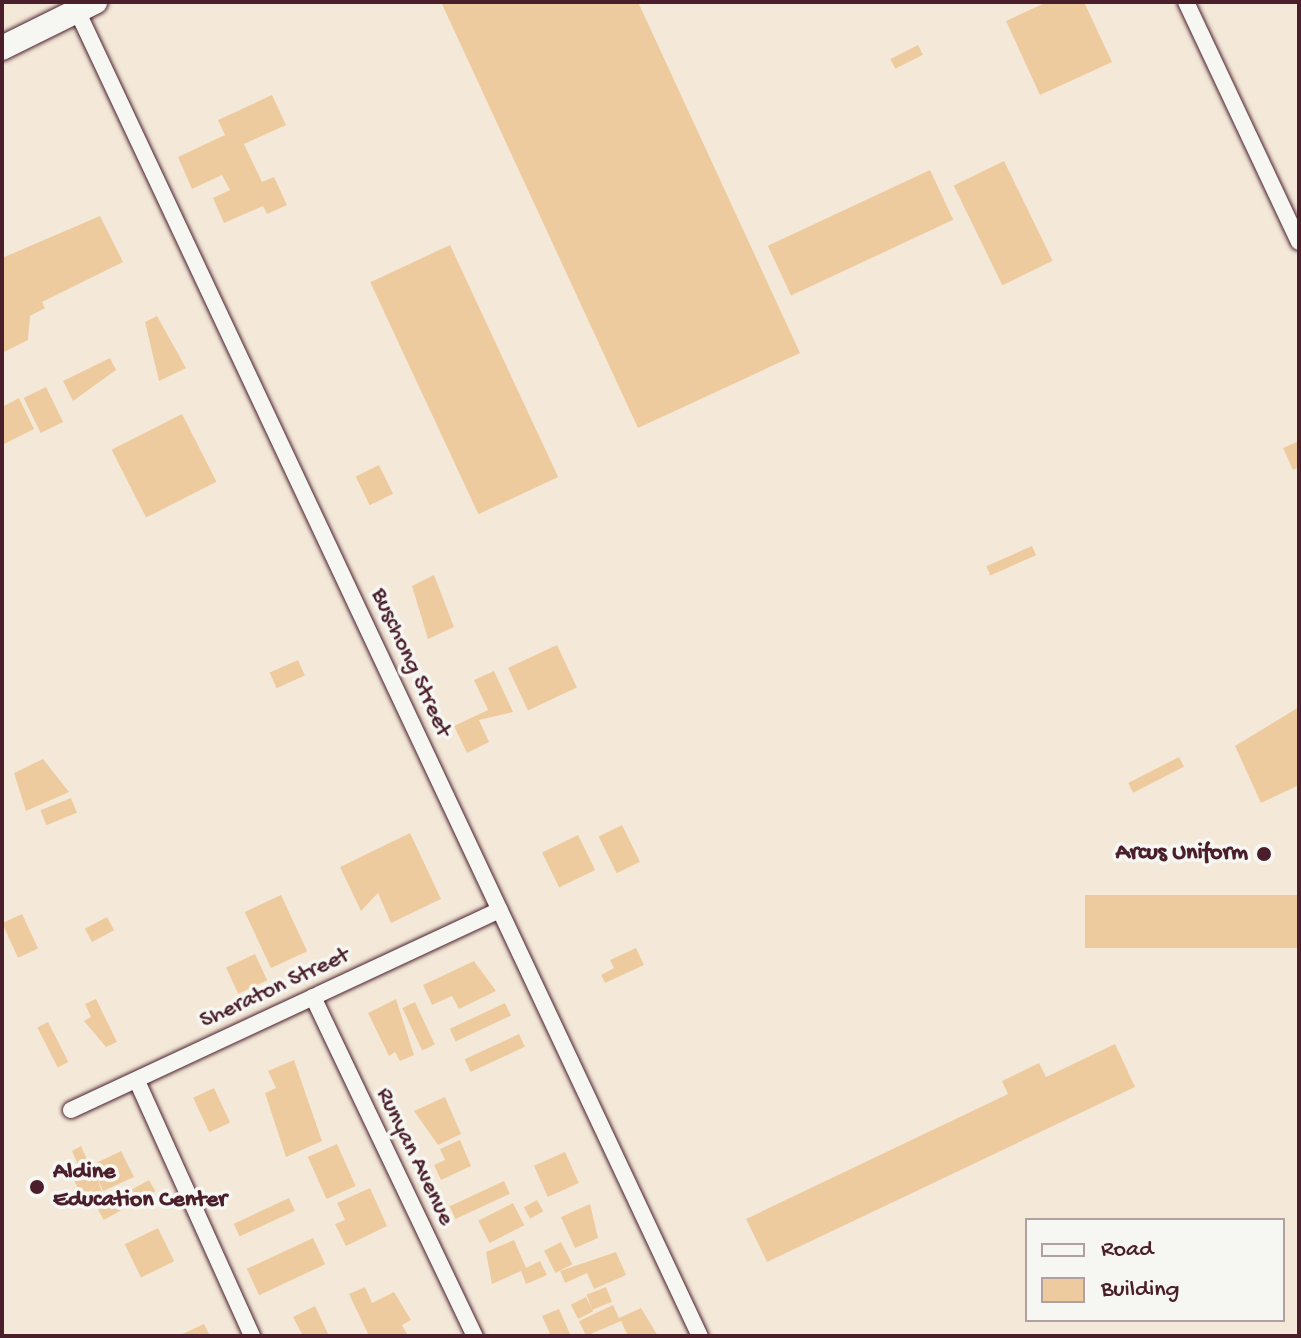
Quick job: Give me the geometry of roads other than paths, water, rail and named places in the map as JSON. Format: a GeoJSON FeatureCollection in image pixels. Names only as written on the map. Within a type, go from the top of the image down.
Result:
{"type":"FeatureCollection","features":[{"type":"Feature","properties":{"kind":"main road"},"geometry":{"type":"LineString","coordinates":[[2,48],[82,5]]}},
{"type":"Feature","properties":{"kind":"street"},"geometry":{"type":"LineString","coordinates":[[1186,2],[1299,242]]}},
{"type":"Feature","properties":{"kind":"street","name":"Buschong Street"},"geometry":{"type":"LineString","coordinates":[[82,5],[700,1336]]}},
{"type":"Feature","properties":{"kind":"street","name":"Sheraton Street"},"geometry":{"type":"LineString","coordinates":[[71,1110],[500,910]]}},
{"type":"Feature","properties":{"kind":"street","name":"Runyan Avenue"},"geometry":{"type":"LineString","coordinates":[[313,997],[475,1336]]}},
{"type":"Feature","properties":{"kind":"street"},"geometry":{"type":"LineString","coordinates":[[137,1081],[252,1336]]}},
{"type":"Feature","properties":{"kind":"place","name":"Arcus Uniform"},"geometry":{"type":"Point","coordinates":[1264,854]}},
{"type":"Feature","properties":{"kind":"place","name":"Aldine Education Center"},"geometry":{"type":"Point","coordinates":[37,1187]}}]}
